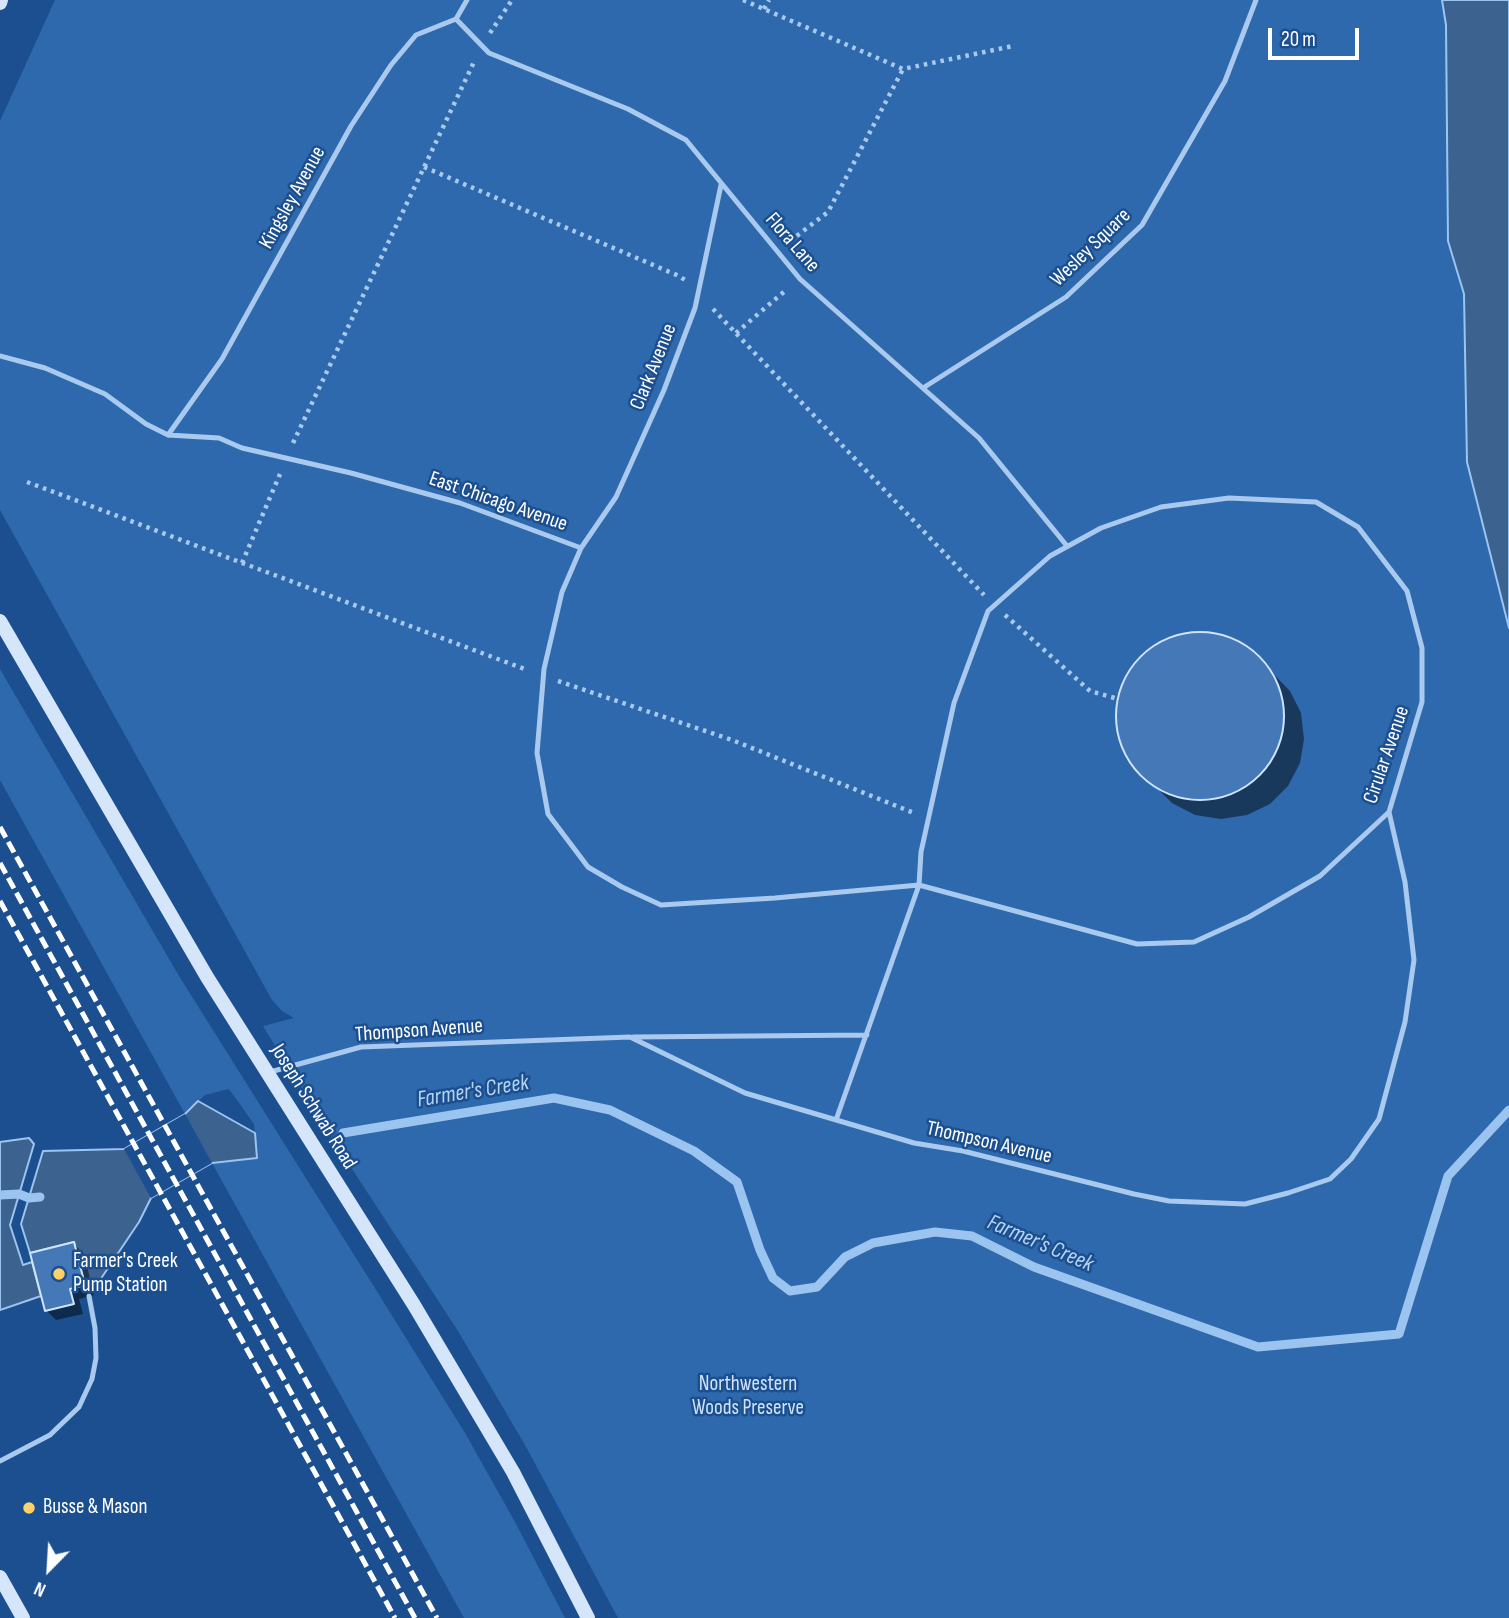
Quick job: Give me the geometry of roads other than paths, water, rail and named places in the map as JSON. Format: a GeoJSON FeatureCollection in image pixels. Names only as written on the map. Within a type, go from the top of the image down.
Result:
{"type":"FeatureCollection","features":[{"type":"Feature","properties":{"kind":"street","name":"Joseph Schwab Road"},"geometry":{"type":"LineString","coordinates":[[0,621],[207,977],[414,1305],[506,1460],[588,1618]]}},
{"type":"Feature","properties":{"kind":"street"},"geometry":{"type":"LineString","coordinates":[[0,1577],[23,1618]]}},
{"type":"Feature","properties":{"kind":"lane"},"geometry":{"type":"LineString","coordinates":[[456,19],[467,0]]}},
{"type":"Feature","properties":{"kind":"lane","name":"Wesley Square"},"geometry":{"type":"LineString","coordinates":[[923,388],[1066,297],[1142,225],[1225,81],[1256,0]]}},
{"type":"Feature","properties":{"kind":"lane","name":"Flora Lane"},"geometry":{"type":"LineString","coordinates":[[456,19],[489,53],[628,109],[686,140],[800,279],[979,438],[1067,546]]}},
{"type":"Feature","properties":{"kind":"lane","name":"Kingsley Avenue"},"geometry":{"type":"LineString","coordinates":[[168,435],[222,359],[351,126],[391,65],[416,35],[456,19]]}},
{"type":"Feature","properties":{"kind":"lane","name":"Clark Avenue"},"geometry":{"type":"LineString","coordinates":[[581,548],[616,497],[664,390],[695,308],[721,184]]}},
{"type":"Feature","properties":{"kind":"lane","name":"East Chicago Avenue"},"geometry":{"type":"LineString","coordinates":[[0,356],[46,368],[105,394],[146,424],[168,435],[219,439],[242,448],[351,473],[460,503],[581,548],[562,592],[543,676],[537,753],[548,814],[588,867],[622,887],[661,905],[919,885]]}},
{"type":"Feature","properties":{"kind":"lane","name":"Cirular Avenue"},"geometry":{"type":"LineString","coordinates":[[1228,498],[1315,502],[1359,527],[1407,592],[1422,648],[1422,702],[1389,812],[1320,876],[1249,917],[1194,942],[1137,944],[919,885],[921,852],[954,704],[988,611],[1050,556],[1067,546],[1101,528],[1161,508],[1228,498]]}},
{"type":"Feature","properties":{"kind":"lane","name":"Thompson Avenue"},"geometry":{"type":"LineString","coordinates":[[267,1073],[361,1048],[629,1037],[744,1093],[914,1143],[963,1151],[1169,1201],[1245,1204],[1330,1180],[1351,1159],[1380,1119],[1405,1022],[1415,960],[1405,882],[1389,812]]}},
{"type":"Feature","properties":{"kind":"lane"},"geometry":{"type":"LineString","coordinates":[[836,1120],[919,885]]}},
{"type":"Feature","properties":{"kind":"lane"},"geometry":{"type":"LineString","coordinates":[[629,1037],[867,1035]]}},
{"type":"Feature","properties":{"kind":"lane"},"geometry":{"type":"LineString","coordinates":[[0,1461],[50,1435],[79,1407],[92,1379],[96,1358],[95,1328],[89,1296]]}},
{"type":"Feature","properties":{"kind":"waterway","name":"Farmer's Creek"},"geometry":{"type":"LineString","coordinates":[[343,1133],[554,1098],[610,1110],[694,1151],[737,1182],[760,1250],[773,1278],[790,1291],[817,1287],[845,1257],[873,1243],[935,1232],[972,1236],[1034,1267],[1258,1347],[1399,1334],[1448,1176],[1509,1110]]}},
{"type":"Feature","properties":{"kind":"waterway","name":"Farmer's Creek"},"geometry":{"type":"LineString","coordinates":[[0,1195],[40,1197]]}},
{"type":"Feature","properties":{"kind":"railway"},"geometry":{"type":"LineString","coordinates":[[0,827],[437,1618]]}},
{"type":"Feature","properties":{"kind":"railway"},"geometry":{"type":"LineString","coordinates":[[0,863],[415,1618]]}},
{"type":"Feature","properties":{"kind":"railway"},"geometry":{"type":"LineString","coordinates":[[0,901],[395,1618]]}},
{"type":"Feature","properties":{"kind":"place","name":"Farmer's Creek Pump Station"},"geometry":{"type":"Point","coordinates":[59,1274]}},
{"type":"Feature","properties":{"kind":"place","name":"Busse & Mason"},"geometry":{"type":"Point","coordinates":[29,1508]}},
{"type":"Feature","properties":{"kind":"park label","name":"Northwestern Woods Preserve"},"geometry":{"type":"Point","coordinates":[748,1397]}}]}
